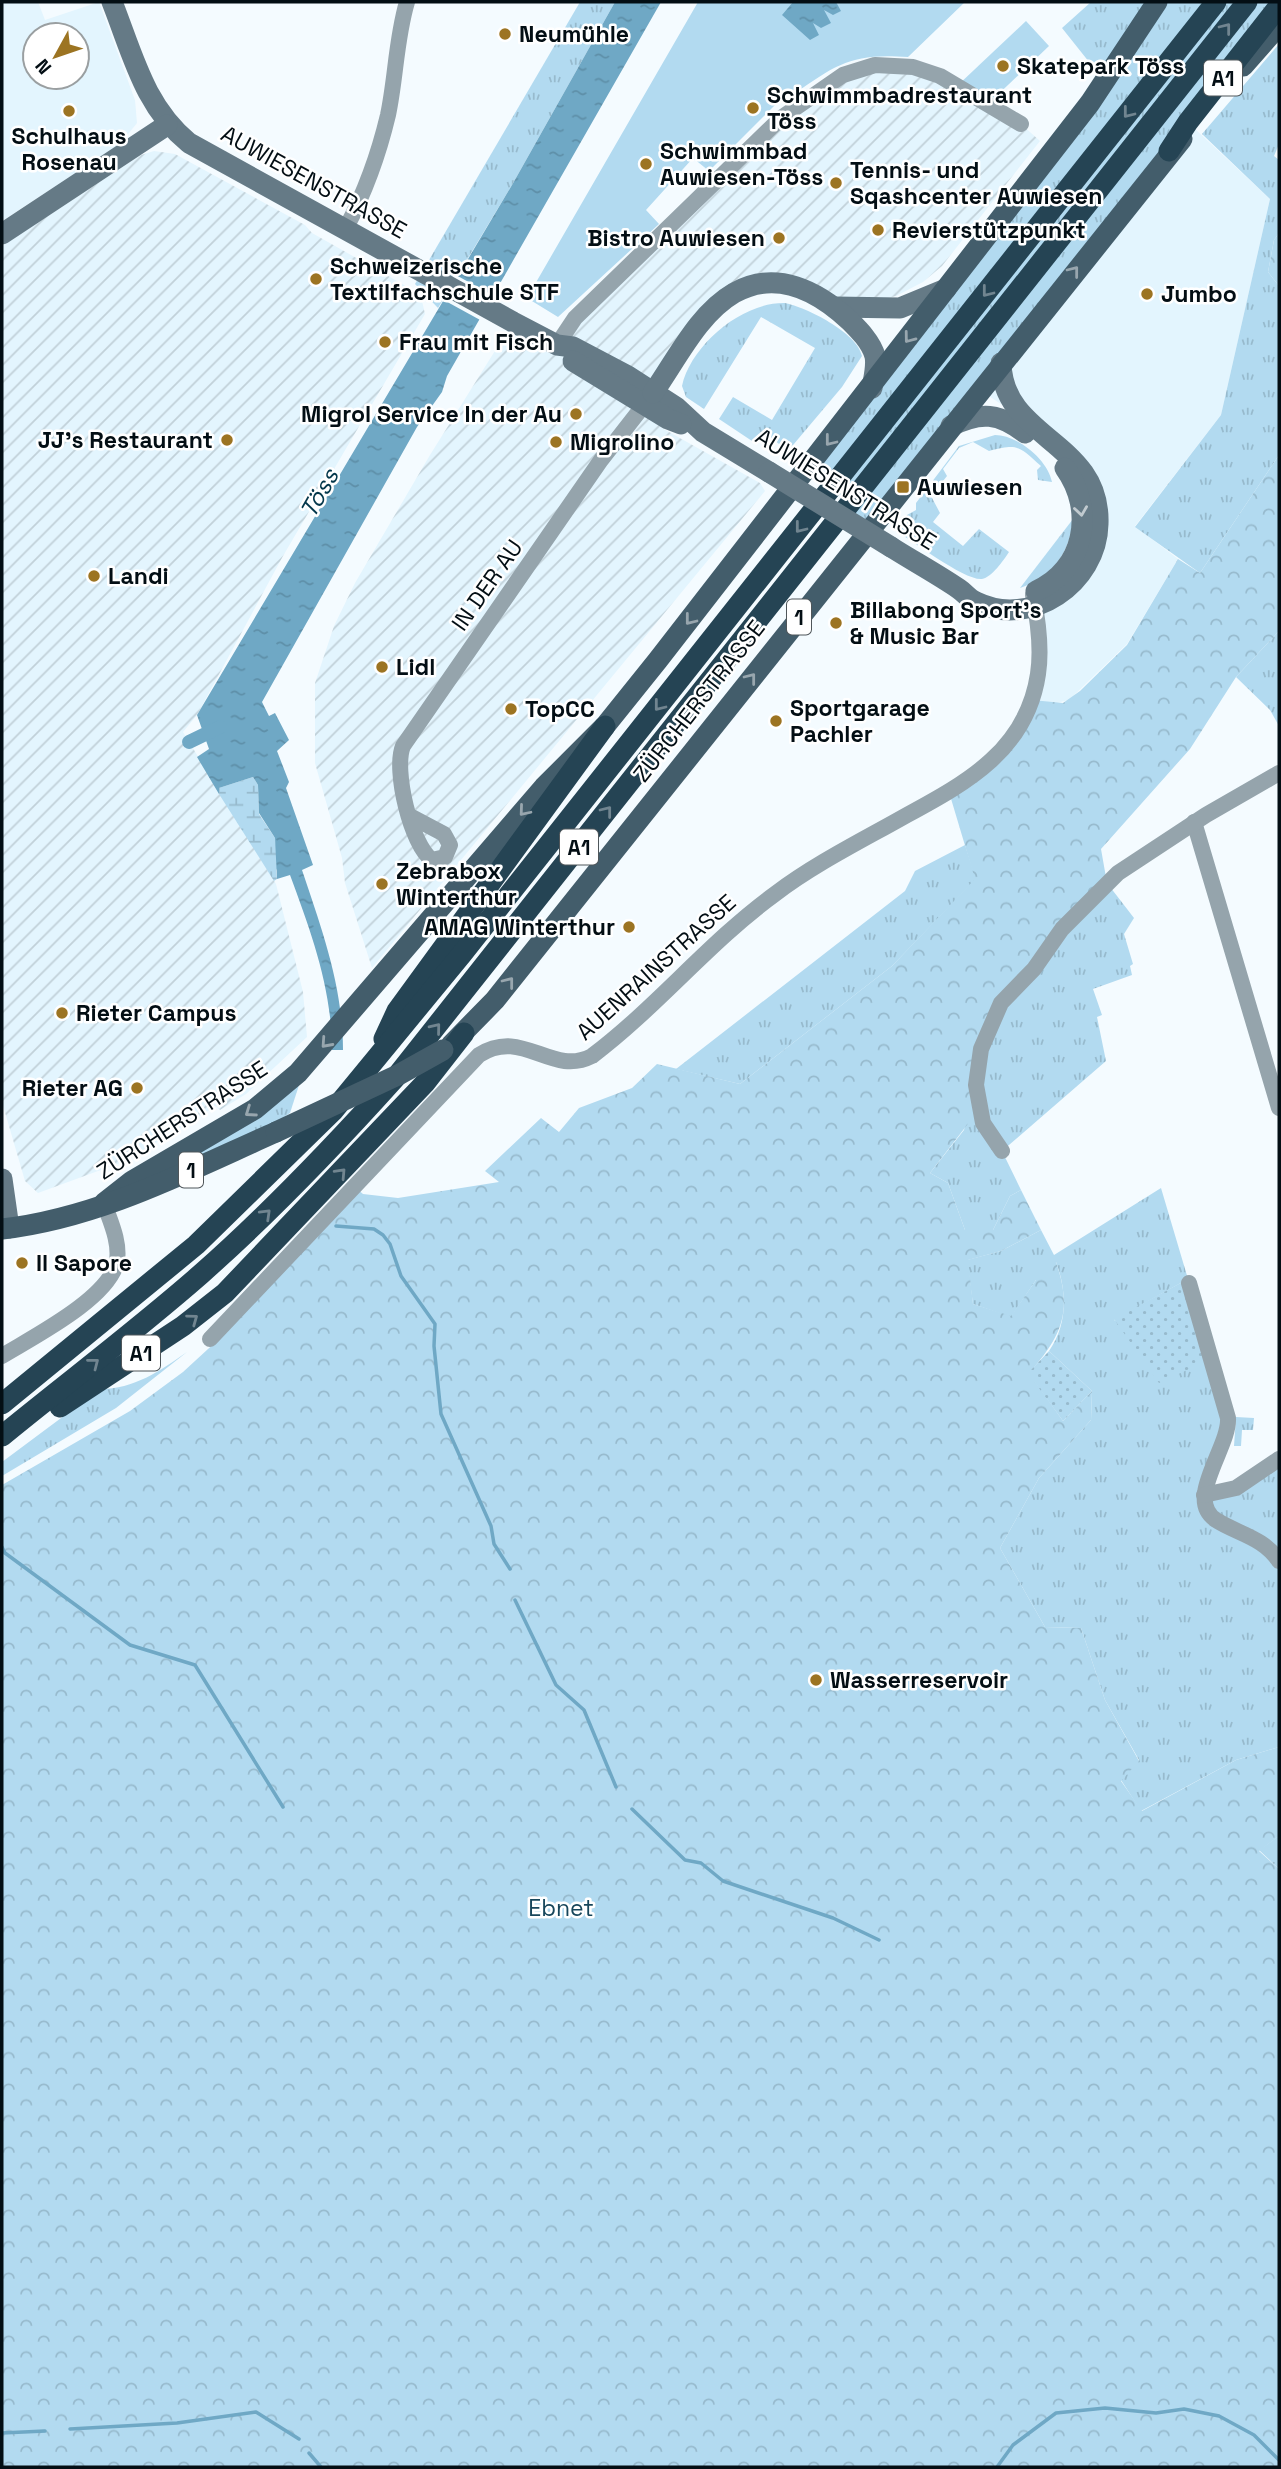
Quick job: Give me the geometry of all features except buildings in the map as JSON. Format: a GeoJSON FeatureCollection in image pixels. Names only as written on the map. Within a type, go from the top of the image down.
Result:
{"type":"FeatureCollection","features":[{"type":"Feature","properties":{"kind":"highway","name":"A1"},"geometry":{"type":"LineString","coordinates":[[2,1404],[211,1232],[309,1136],[373,1064],[1216,2]]}},
{"type":"Feature","properties":{"kind":"highway","name":"A1"},"geometry":{"type":"LineString","coordinates":[[2,1437],[228,1250],[326,1153],[396,1077],[1247,2]]}},
{"type":"Feature","properties":{"kind":"highway","name":"A1"},"geometry":{"type":"LineString","coordinates":[[1169,151],[1188,122],[1279,6]]}},
{"type":"Feature","properties":{"kind":"highway","name":"A1"},"geometry":{"type":"LineString","coordinates":[[373,1064],[397,1011],[605,726]]}},
{"type":"Feature","properties":{"kind":"highway","name":"A1"},"geometry":{"type":"LineString","coordinates":[[2,1437],[55,1411],[183,1326],[225,1293],[278,1241],[425,1083],[455,1049],[464,1033]]}},
{"type":"Feature","properties":{"kind":"main road","name":"AUWIESENSTRASSE"},"geometry":{"type":"LineString","coordinates":[[112,2],[152,104],[167,125],[189,143],[557,345],[573,347],[648,398],[676,407],[703,432],[891,547],[975,602],[995,608],[1061,593],[1084,570],[1096,543],[1098,511],[1089,482],[1079,466],[1009,402],[1004,390],[1001,363]]}},
{"type":"Feature","properties":{"kind":"main road","name":"ZÜRCHERSTRASSE"},"geometry":{"type":"LineString","coordinates":[[104,1203],[132,1181],[256,1109],[298,1073],[353,1013],[544,787],[605,726],[872,388],[1090,103],[1157,2]]}},
{"type":"Feature","properties":{"kind":"main road","name":"ZÜRCHERSTRASSE"},"geometry":{"type":"LineString","coordinates":[[6,1229],[55,1219],[138,1194],[400,1074],[443,1050],[464,1033],[495,1000],[1169,151],[1279,25]]}},
{"type":"Feature","properties":{"kind":"main road"},"geometry":{"type":"LineString","coordinates":[[2,234],[167,125]]}},
{"type":"Feature","properties":{"kind":"main road"},"geometry":{"type":"LineString","coordinates":[[648,398],[706,316],[736,292],[750,286],[782,283],[817,294],[858,329],[874,352],[876,366],[872,388]]}},
{"type":"Feature","properties":{"kind":"main road"},"geometry":{"type":"LineString","coordinates":[[835,307],[900,308],[946,289]]}},
{"type":"Feature","properties":{"kind":"main road"},"geometry":{"type":"LineString","coordinates":[[951,426],[981,414],[1003,418],[1054,457],[1074,482],[1082,523],[1079,548],[1060,576],[1034,599]]}},
{"type":"Feature","properties":{"kind":"main road"},"geometry":{"type":"LineString","coordinates":[[2,1179],[6,1229]]}},
{"type":"Feature","properties":{"kind":"street"},"geometry":{"type":"LineString","coordinates":[[346,228],[360,199],[387,116],[400,29],[407,2]]}},
{"type":"Feature","properties":{"kind":"street"},"geometry":{"type":"LineString","coordinates":[[557,345],[575,318],[729,165],[781,118],[843,75],[875,65],[913,67],[940,76],[1021,124]]}},
{"type":"Feature","properties":{"kind":"street","name":"IN DER AU"},"geometry":{"type":"LineString","coordinates":[[410,816],[398,774],[403,746],[648,398]]}},
{"type":"Feature","properties":{"kind":"street","name":"AUENRAINSTRASSE"},"geometry":{"type":"LineString","coordinates":[[210,1339],[479,1055],[494,1048],[513,1045],[566,1062],[592,1056],[748,915],[785,886],[960,786],[986,768],[1014,736],[1032,700],[1039,664],[1034,599]]}},
{"type":"Feature","properties":{"kind":"street"},"geometry":{"type":"LineString","coordinates":[[1002,1151],[983,1122],[976,1086],[981,1049],[998,1007],[1034,969],[1058,934],[1113,877],[1194,822],[1279,773]]}},
{"type":"Feature","properties":{"kind":"street"},"geometry":{"type":"LineString","coordinates":[[1194,822],[1279,1108]]}},
{"type":"Feature","properties":{"kind":"street"},"geometry":{"type":"LineString","coordinates":[[2,1356],[45,1331],[107,1283],[115,1268],[117,1251],[104,1203]]}},
{"type":"Feature","properties":{"kind":"street"},"geometry":{"type":"LineString","coordinates":[[1189,1283],[1228,1418],[1226,1439],[1208,1479],[1204,1495],[1206,1508],[1212,1517],[1257,1539],[1279,1561]]}},
{"type":"Feature","properties":{"kind":"street"},"geometry":{"type":"LineString","coordinates":[[1204,1495],[1237,1488],[1279,1459]]}},
{"type":"Feature","properties":{"kind":"shaded area","name":"Schulhaus Rosenau"},"geometry":{"type":"Polygon","coordinates":[[[2,2],[38,2],[45,20],[99,2],[135,100],[137,123],[120,144],[2,221],[2,2]]]}},
{"type":"Feature","properties":{"kind":"shaded area"},"geometry":{"type":"Polygon","coordinates":[[[913,67],[1021,124],[1040,141],[942,266],[923,282],[896,296],[860,305],[817,294],[736,292],[653,392],[662,428],[760,483],[765,491],[372,968],[345,883],[342,858],[315,763],[315,683],[334,626],[355,583],[430,455],[513,322],[557,344],[729,165],[843,75],[913,67]]]}},
{"type":"Feature","properties":{"kind":"shaded area"},"geometry":{"type":"Polygon","coordinates":[[[1193,127],[1270,199],[1221,415],[1135,526],[1178,559],[1127,644],[1069,700],[1056,703],[1032,700],[1035,606],[1099,520],[1038,429],[980,390],[1193,127]]]}},
{"type":"Feature","properties":{"kind":"shaded area"},"geometry":{"type":"Polygon","coordinates":[[[154,151],[175,154],[305,225],[312,233],[413,290],[422,301],[425,314],[283,556],[197,715],[183,732],[276,884],[303,992],[307,1037],[246,1094],[220,1110],[216,1106],[128,1160],[38,1193],[25,1181],[2,1102],[2,246],[141,155],[154,151]]]}},
{"type":"Feature","properties":{"kind":"green space"},"geometry":{"type":"Polygon","coordinates":[[[580,2],[615,2],[512,185],[438,308],[415,284],[580,2]]]}},
{"type":"Feature","properties":{"kind":"green space","name":"Schwimmbad Auwiesen-Töss"},"geometry":{"type":"Polygon","coordinates":[[[698,2],[965,2],[908,57],[873,57],[847,62],[794,94],[790,90],[709,171],[693,158],[646,210],[659,224],[558,317],[527,298],[698,2]]]}},
{"type":"Feature","properties":{"kind":"green space"},"geometry":{"type":"Polygon","coordinates":[[[1091,2],[1279,2],[1244,66],[867,531],[815,460],[1105,82],[1062,28],[1091,2]]]}},
{"type":"Feature","properties":{"kind":"green space","name":"Skatepark Töss"},"geometry":{"type":"Polygon","coordinates":[[[1026,21],[1049,46],[988,104],[957,86],[1026,21]]]}},
{"type":"Feature","properties":{"kind":"green space"},"geometry":{"type":"Polygon","coordinates":[[[1279,44],[1279,144],[1274,156],[1279,160],[1279,233],[1274,240],[1268,272],[1279,286],[1279,455],[1200,573],[1135,527],[1221,415],[1270,199],[1202,134],[1279,44]]]}},
{"type":"Feature","properties":{"kind":"green space"},"geometry":{"type":"Polygon","coordinates":[[[1279,233],[1279,286],[1268,272],[1274,240],[1279,233]]]}},
{"type":"Feature","properties":{"kind":"green space"},"geometry":{"type":"Polygon","coordinates":[[[785,303],[830,322],[851,339],[862,356],[842,387],[788,451],[765,433],[755,443],[719,419],[733,397],[772,420],[815,348],[761,317],[704,409],[686,397],[682,386],[696,356],[707,341],[721,329],[752,310],[785,303]]]}},
{"type":"Feature","properties":{"kind":"green space"},"geometry":{"type":"Polygon","coordinates":[[[995,435],[1013,439],[1031,450],[1045,465],[1052,482],[1038,480],[1037,470],[1041,466],[1022,450],[1006,447],[989,451],[973,442],[959,448],[943,469],[947,476],[931,496],[940,513],[933,522],[963,546],[979,529],[1009,552],[993,572],[982,579],[963,574],[895,530],[907,515],[916,510],[916,503],[959,446],[995,435]]]}},
{"type":"Feature","properties":{"kind":"green space","name":"Ebnet"},"geometry":{"type":"Polygon","coordinates":[[[1279,455],[1279,631],[1236,677],[1190,749],[1101,849],[1107,883],[996,1012],[977,1105],[967,1125],[930,1173],[948,1183],[965,1230],[993,1230],[1010,1196],[1021,1190],[1041,1230],[1001,1251],[968,1260],[973,1304],[1011,1316],[1036,1280],[1033,1265],[1056,1262],[1064,1295],[1061,1322],[1050,1347],[1029,1373],[1063,1421],[1092,1391],[1091,1420],[1039,1478],[1000,1548],[1045,1627],[1081,1628],[1105,1700],[1139,1761],[1121,1781],[1142,1811],[1236,1760],[1279,1747],[1279,1836],[1259,1851],[1279,1869],[1279,2467],[2,2467],[2,1485],[130,1411],[183,1372],[220,1338],[355,1187],[363,1194],[398,1198],[499,1182],[485,1171],[541,1118],[559,1132],[579,1108],[632,1088],[657,1064],[740,1084],[892,966],[975,879],[949,792],[978,775],[1032,700],[1063,703],[1080,691],[1127,645],[1178,559],[1200,573],[1279,455]]]}},
{"type":"Feature","properties":{"kind":"green space"},"geometry":{"type":"Polygon","coordinates":[[[1073,519],[1068,542],[1058,562],[1042,577],[1020,588],[1073,519]]]}},
{"type":"Feature","properties":{"kind":"green space"},"geometry":{"type":"Polygon","coordinates":[[[1279,631],[1279,726],[1270,710],[1236,677],[1279,631]]]}},
{"type":"Feature","properties":{"kind":"green space"},"geometry":{"type":"Polygon","coordinates":[[[253,777],[258,785],[259,814],[275,838],[279,866],[276,870],[277,879],[274,881],[219,794],[219,788],[253,777]]]}},
{"type":"Feature","properties":{"kind":"green space"},"geometry":{"type":"Polygon","coordinates":[[[965,845],[976,879],[892,966],[740,1084],[676,1069],[905,891],[915,871],[965,845]]]}},
{"type":"Feature","properties":{"kind":"green space"},"geometry":{"type":"Polygon","coordinates":[[[1107,883],[1134,918],[1124,934],[1133,964],[1130,966],[1132,975],[1093,989],[1102,1015],[1097,1017],[1106,1061],[1002,1151],[1021,1190],[1010,1196],[993,1230],[965,1230],[948,1183],[930,1173],[964,1130],[987,1032],[1107,883]]]}},
{"type":"Feature","properties":{"kind":"green space"},"geometry":{"type":"Polygon","coordinates":[[[300,1082],[290,1113],[273,1125],[145,1182],[300,1082]]]}},
{"type":"Feature","properties":{"kind":"green space"},"geometry":{"type":"Polygon","coordinates":[[[1161,1188],[1188,1279],[1114,1320],[1211,1359],[1226,1407],[1204,1495],[1279,1459],[1279,1747],[1236,1760],[1141,1811],[1121,1780],[1139,1760],[1105,1700],[1081,1628],[1045,1627],[1000,1548],[1039,1478],[1091,1420],[1092,1391],[1049,1351],[1060,1330],[1064,1307],[1060,1273],[1056,1262],[1036,1280],[1011,1317],[973,1304],[967,1260],[1001,1251],[1041,1230],[1054,1255],[1161,1188]]]}},
{"type":"Feature","properties":{"kind":"green space"},"geometry":{"type":"Polygon","coordinates":[[[1188,1279],[1211,1359],[1159,1383],[1114,1319],[1188,1279]]]}},
{"type":"Feature","properties":{"kind":"green space"},"geometry":{"type":"Polygon","coordinates":[[[1049,1351],[1092,1391],[1063,1421],[1028,1373],[1049,1351]]]}},
{"type":"Feature","properties":{"kind":"green space"},"geometry":{"type":"Polygon","coordinates":[[[187,1352],[116,1408],[2,1476],[2,1462],[100,1389],[135,1382],[157,1372],[187,1352]]]}},
{"type":"Feature","properties":{"kind":"green space"},"geometry":{"type":"Polygon","coordinates":[[[1236,1417],[1254,1418],[1253,1430],[1242,1430],[1241,1446],[1234,1446],[1236,1417]]]}},
{"type":"Feature","properties":{"kind":"green space"},"geometry":{"type":"Polygon","coordinates":[[[1279,1836],[1279,1869],[1259,1850],[1279,1836]]]}},
{"type":"Feature","properties":{"kind":"water"},"geometry":{"type":"Polygon","coordinates":[[[615,2],[661,2],[447,376],[442,392],[417,427],[262,702],[269,716],[275,713],[289,740],[277,751],[289,782],[286,788],[313,865],[302,870],[335,981],[343,1050],[332,1050],[328,1005],[319,961],[290,875],[277,879],[275,838],[259,813],[258,785],[253,777],[219,788],[219,794],[197,757],[209,749],[197,715],[512,185],[615,2]]]}},
{"type":"Feature","properties":{"kind":"water"},"geometry":{"type":"Polygon","coordinates":[[[793,2],[836,2],[841,11],[833,15],[824,10],[831,23],[821,28],[813,23],[819,35],[810,40],[782,15],[793,2]]]}},
{"type":"Feature","properties":{"kind":"pier"},"geometry":{"type":"Polygon","coordinates":[[[454,274],[496,297],[482,321],[440,298],[454,274]]]}},
{"type":"Feature","properties":{"kind":"waterway"},"geometry":{"type":"LineString","coordinates":[[189,742],[220,727]]}},
{"type":"Feature","properties":{"kind":"waterway"},"geometry":{"type":"LineString","coordinates":[[336,1226],[374,1229],[383,1235],[390,1244],[401,1276],[435,1324],[434,1346],[441,1414],[491,1526],[494,1544],[510,1569]]}},
{"type":"Feature","properties":{"kind":"waterway"},"geometry":{"type":"LineString","coordinates":[[2,1547],[5,1553],[130,1645],[195,1665],[283,1807]]}},
{"type":"Feature","properties":{"kind":"waterway"},"geometry":{"type":"LineString","coordinates":[[515,1600],[556,1685],[584,1710],[616,1787]]}},
{"type":"Feature","properties":{"kind":"waterway"},"geometry":{"type":"LineString","coordinates":[[632,1809],[685,1860],[701,1863],[723,1881],[833,1918],[879,1940]]}},
{"type":"Feature","properties":{"kind":"waterway"},"geometry":{"type":"LineString","coordinates":[[997,2467],[1013,2445],[1056,2413],[1105,2408],[1156,2413],[1184,2409],[1219,2416],[1254,2435],[1279,2460]]}},
{"type":"Feature","properties":{"kind":"waterway"},"geometry":{"type":"LineString","coordinates":[[70,2429],[177,2423],[256,2412],[299,2439]]}},
{"type":"Feature","properties":{"kind":"waterway"},"geometry":{"type":"LineString","coordinates":[[2,2433],[45,2431]]}},
{"type":"Feature","properties":{"kind":"waterway"},"geometry":{"type":"LineString","coordinates":[[309,2453],[321,2467]]}},
{"type":"Feature","properties":{"kind":"place","name":"Neumühle"},"geometry":{"type":"Point","coordinates":[505,34]}},
{"type":"Feature","properties":{"kind":"place","name":"Skatepark Töss"},"geometry":{"type":"Point","coordinates":[1003,66]}},
{"type":"Feature","properties":{"kind":"place","name":"Schwimmbadrestaurant Töss"},"geometry":{"type":"Point","coordinates":[753,108]}},
{"type":"Feature","properties":{"kind":"place","name":"Schulhaus Rosenau"},"geometry":{"type":"Point","coordinates":[69,111]}},
{"type":"Feature","properties":{"kind":"place","name":"Schwimmbad Auwiesen-Töss"},"geometry":{"type":"Point","coordinates":[646,164]}},
{"type":"Feature","properties":{"kind":"place","name":"Tennis- und Sqashcenter Auwiesen"},"geometry":{"type":"Point","coordinates":[836,183]}},
{"type":"Feature","properties":{"kind":"place","name":"Revierstützpunkt"},"geometry":{"type":"Point","coordinates":[878,230]}},
{"type":"Feature","properties":{"kind":"place","name":"Bistro Auwiesen"},"geometry":{"type":"Point","coordinates":[779,238]}},
{"type":"Feature","properties":{"kind":"place","name":"Schweizerische Textilfachschule STF"},"geometry":{"type":"Point","coordinates":[316,279]}},
{"type":"Feature","properties":{"kind":"place","name":"Jumbo"},"geometry":{"type":"Point","coordinates":[1147,294]}},
{"type":"Feature","properties":{"kind":"place","name":"Frau mit Fisch"},"geometry":{"type":"Point","coordinates":[385,342]}},
{"type":"Feature","properties":{"kind":"place","name":"Migrol Service In der Au"},"geometry":{"type":"Point","coordinates":[576,414]}},
{"type":"Feature","properties":{"kind":"place","name":"JJ’s Restaurant"},"geometry":{"type":"Point","coordinates":[227,440]}},
{"type":"Feature","properties":{"kind":"place","name":"Migrolino"},"geometry":{"type":"Point","coordinates":[556,442]}},
{"type":"Feature","properties":{"kind":"place","name":"Auwiesen"},"geometry":{"type":"Point","coordinates":[903,487]}},
{"type":"Feature","properties":{"kind":"place","name":"Landi"},"geometry":{"type":"Point","coordinates":[94,576]}},
{"type":"Feature","properties":{"kind":"place","name":"Billabong Sport's & Music Bar"},"geometry":{"type":"Point","coordinates":[836,623]}},
{"type":"Feature","properties":{"kind":"place","name":"Lidl"},"geometry":{"type":"Point","coordinates":[382,667]}},
{"type":"Feature","properties":{"kind":"place","name":"TopCC"},"geometry":{"type":"Point","coordinates":[511,709]}},
{"type":"Feature","properties":{"kind":"place","name":"Sportgarage Pachler"},"geometry":{"type":"Point","coordinates":[776,721]}},
{"type":"Feature","properties":{"kind":"place","name":"Zebrabox Winterthur"},"geometry":{"type":"Point","coordinates":[382,884]}},
{"type":"Feature","properties":{"kind":"place","name":"AMAG Winterthur"},"geometry":{"type":"Point","coordinates":[629,927]}},
{"type":"Feature","properties":{"kind":"place","name":"Rieter Campus"},"geometry":{"type":"Point","coordinates":[62,1013]}},
{"type":"Feature","properties":{"kind":"place","name":"Rieter AG"},"geometry":{"type":"Point","coordinates":[137,1088]}},
{"type":"Feature","properties":{"kind":"place","name":"Il Sapore"},"geometry":{"type":"Point","coordinates":[22,1263]}},
{"type":"Feature","properties":{"kind":"place","name":"Wasserreservoir"},"geometry":{"type":"Point","coordinates":[816,1680]}},
{"type":"Feature","properties":{"kind":"water label","name":"Töss"},"geometry":{"type":"Point","coordinates":[319,493]}}]}
